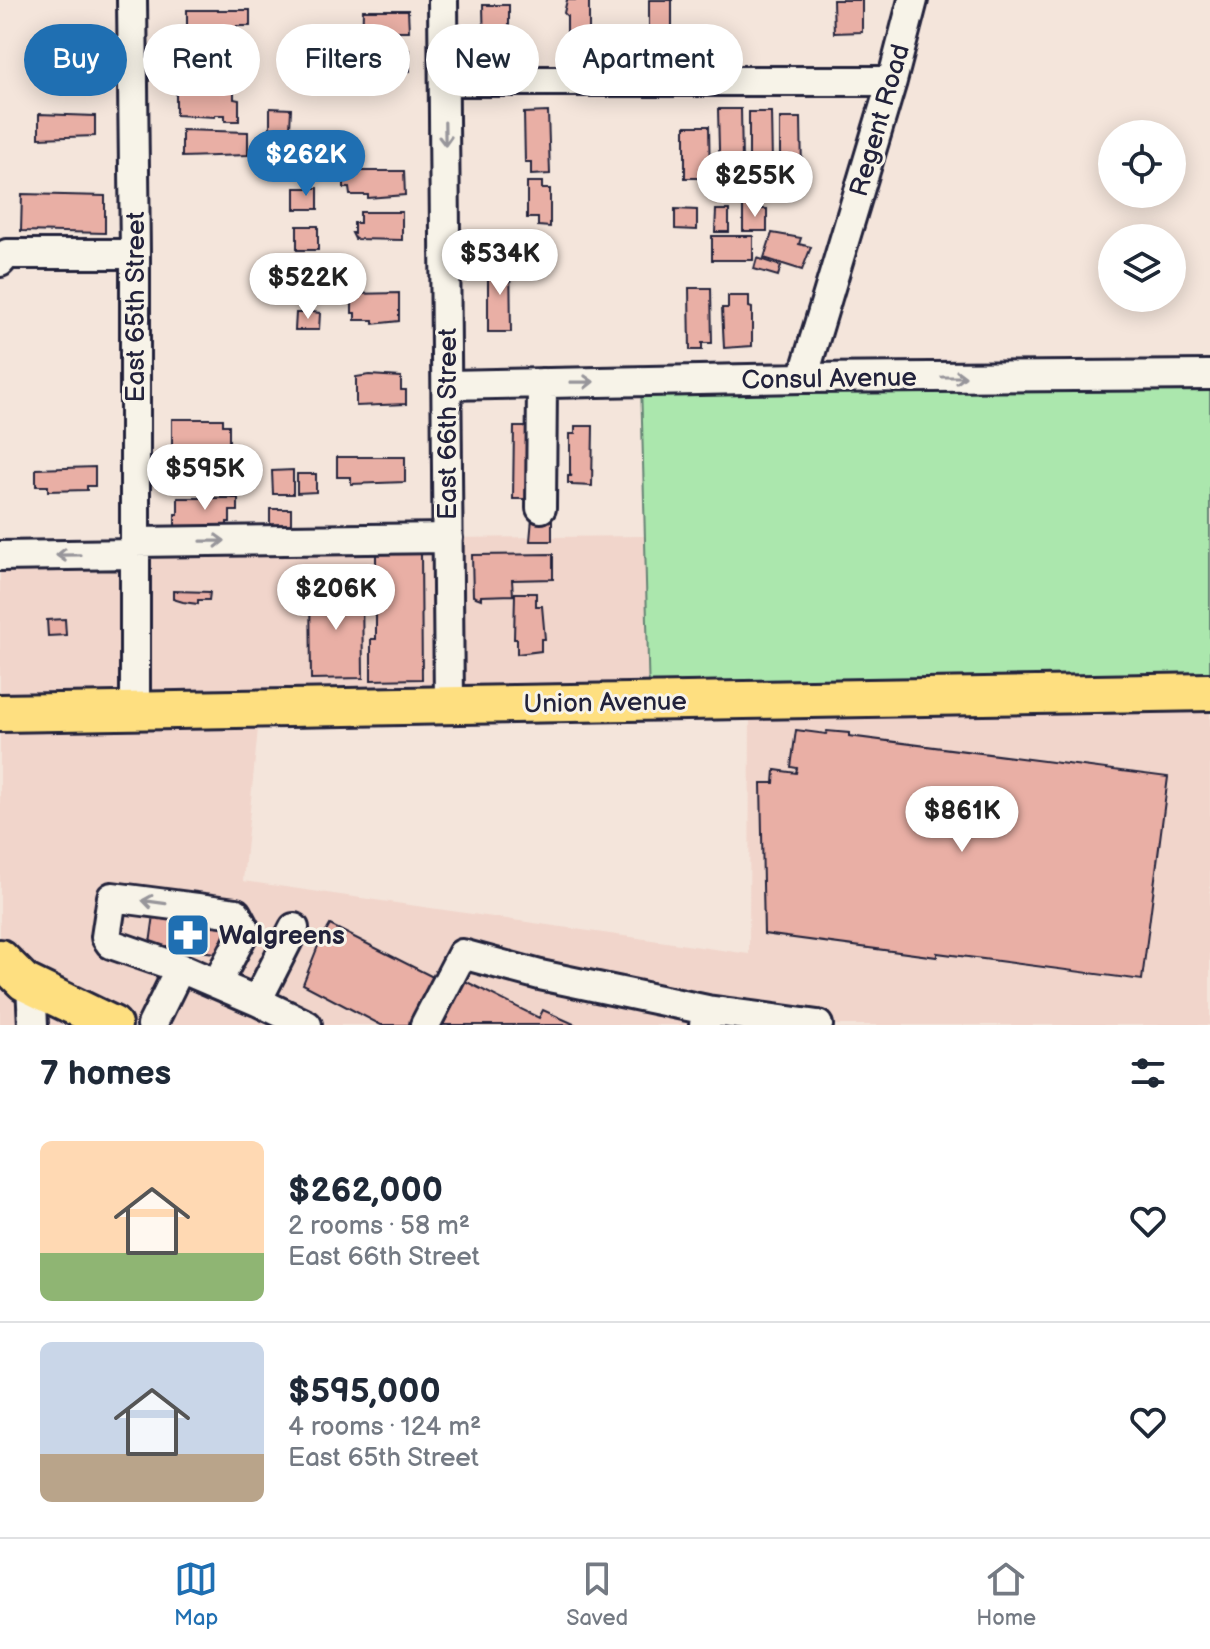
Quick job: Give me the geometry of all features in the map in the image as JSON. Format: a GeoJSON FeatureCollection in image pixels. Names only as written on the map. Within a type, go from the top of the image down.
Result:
{"type":"FeatureCollection","features":[{"type":"Feature","properties":{"kind":"main road","name":"Union Avenue"},"geometry":{"type":"LineString","coordinates":[[0,713],[1210,692]]}},
{"type":"Feature","properties":{"kind":"main road"},"geometry":{"type":"LineString","coordinates":[[0,958],[31,985],[113,1025]]}},
{"type":"Feature","properties":{"kind":"street","name":"East 65th Street"},"geometry":{"type":"LineString","coordinates":[[132,0],[135,710]]}},
{"type":"Feature","properties":{"kind":"street","name":"East 66th Street"},"geometry":{"type":"LineString","coordinates":[[443,0],[443,24]]}},
{"type":"Feature","properties":{"kind":"street","name":"Regent Road"},"geometry":{"type":"LineString","coordinates":[[803,378],[892,81],[913,0]]}},
{"type":"Feature","properties":{"kind":"street"},"geometry":{"type":"LineString","coordinates":[[539,81],[892,81]]}},
{"type":"Feature","properties":{"kind":"street","name":"East 66th Street"},"geometry":{"type":"LineString","coordinates":[[444,96],[449,705]]}},
{"type":"Feature","properties":{"kind":"street"},"geometry":{"type":"LineString","coordinates":[[0,262],[7,254],[135,254]]}},
{"type":"Feature","properties":{"kind":"street","name":"Consul Avenue"},"geometry":{"type":"LineString","coordinates":[[448,385],[1210,375]]}},
{"type":"Feature","properties":{"kind":"street"},"geometry":{"type":"LineString","coordinates":[[541,508],[542,383]]}},
{"type":"Feature","properties":{"kind":"street"},"geometry":{"type":"LineString","coordinates":[[0,556],[135,548],[448,538]]}},
{"type":"Feature","properties":{"kind":"street"},"geometry":{"type":"LineString","coordinates":[[217,983],[245,930],[236,913],[112,897],[106,937],[111,944],[217,983],[307,1025]]}},
{"type":"Feature","properties":{"kind":"street"},"geometry":{"type":"LineString","coordinates":[[257,1001],[294,928]]}},
{"type":"Feature","properties":{"kind":"street"},"geometry":{"type":"LineString","coordinates":[[425,1025],[462,954],[706,1017],[818,1025]]}},
{"type":"Feature","properties":{"kind":"street"},"geometry":{"type":"LineString","coordinates":[[152,1025],[180,968]]}},
{"type":"Feature","properties":{"kind":"street"},"geometry":{"type":"LineString","coordinates":[[31,985],[33,1025]]}},
{"type":"Feature","properties":{"kind":"shaded area"},"geometry":{"type":"Polygon","coordinates":[[[645,536],[649,701],[260,708],[243,881],[749,954],[750,700],[1210,692],[1210,1025],[0,1025],[0,556],[448,538],[645,536]]]}},
{"type":"Feature","properties":{"kind":"green space"},"geometry":{"type":"Polygon","coordinates":[[[1210,375],[1210,692],[649,701],[641,381],[1210,375]]]}},
{"type":"Feature","properties":{"kind":"building"},"geometry":{"type":"Polygon","coordinates":[[[567,0],[589,0],[589,24],[567,24],[564,13],[567,0]]]}},
{"type":"Feature","properties":{"kind":"building"},"geometry":{"type":"Polygon","coordinates":[[[649,0],[672,0],[672,24],[649,24],[649,0]]]}},
{"type":"Feature","properties":{"kind":"building"},"geometry":{"type":"Polygon","coordinates":[[[833,0],[862,0],[862,32],[834,33],[833,0]]]}},
{"type":"Feature","properties":{"kind":"building"},"geometry":{"type":"Polygon","coordinates":[[[483,5],[509,5],[509,24],[483,24],[483,5]]]}},
{"type":"Feature","properties":{"kind":"building"},"geometry":{"type":"Polygon","coordinates":[[[187,10],[250,10],[250,24],[187,24],[187,10]]]}},
{"type":"Feature","properties":{"kind":"building"},"geometry":{"type":"Polygon","coordinates":[[[363,10],[408,10],[409,24],[363,24],[363,10]]]}},
{"type":"Feature","properties":{"kind":"building"},"geometry":{"type":"Polygon","coordinates":[[[176,96],[234,96],[239,100],[239,121],[225,121],[225,115],[176,115],[176,96]]]}},
{"type":"Feature","properties":{"kind":"building"},"geometry":{"type":"Polygon","coordinates":[[[270,108],[291,109],[290,128],[270,128],[270,108]]]}},
{"type":"Feature","properties":{"kind":"building"},"geometry":{"type":"Polygon","coordinates":[[[718,109],[741,109],[742,162],[730,162],[730,166],[741,165],[741,188],[720,188],[718,109]]]}},
{"type":"Feature","properties":{"kind":"building"},"geometry":{"type":"Polygon","coordinates":[[[548,112],[550,174],[531,175],[531,162],[525,162],[524,113],[548,112]]]}},
{"type":"Feature","properties":{"kind":"building"},"geometry":{"type":"Polygon","coordinates":[[[749,112],[771,112],[772,163],[749,163],[749,112]]]}},
{"type":"Feature","properties":{"kind":"building"},"geometry":{"type":"Polygon","coordinates":[[[39,114],[95,116],[95,136],[39,138],[39,114]]]}},
{"type":"Feature","properties":{"kind":"building"},"geometry":{"type":"Polygon","coordinates":[[[780,118],[801,118],[802,173],[780,173],[780,118]]]}},
{"type":"Feature","properties":{"kind":"building"},"geometry":{"type":"Polygon","coordinates":[[[685,126],[709,126],[710,178],[685,178],[685,126]]]}},
{"type":"Feature","properties":{"kind":"building"},"geometry":{"type":"Polygon","coordinates":[[[182,130],[248,132],[248,155],[182,157],[182,130]]]}},
{"type":"Feature","properties":{"kind":"building"},"geometry":{"type":"Polygon","coordinates":[[[267,149],[290,149],[291,170],[267,170],[267,149]]]}},
{"type":"Feature","properties":{"kind":"building"},"geometry":{"type":"Polygon","coordinates":[[[404,171],[405,195],[368,198],[368,195],[350,195],[349,188],[344,188],[344,173],[404,171]]]}},
{"type":"Feature","properties":{"kind":"building"},"geometry":{"type":"Polygon","coordinates":[[[527,182],[542,182],[542,189],[550,189],[550,227],[538,226],[538,218],[527,218],[527,182]]]}},
{"type":"Feature","properties":{"kind":"building"},"geometry":{"type":"Polygon","coordinates":[[[295,188],[318,188],[318,209],[295,209],[295,188]]]}},
{"type":"Feature","properties":{"kind":"building"},"geometry":{"type":"Polygon","coordinates":[[[22,194],[105,196],[105,233],[21,231],[22,194]]]}},
{"type":"Feature","properties":{"kind":"building"},"geometry":{"type":"Polygon","coordinates":[[[743,205],[767,209],[767,231],[743,231],[743,205]]]}},
{"type":"Feature","properties":{"kind":"building"},"geometry":{"type":"Polygon","coordinates":[[[675,209],[697,210],[697,230],[675,229],[675,209]]]}},
{"type":"Feature","properties":{"kind":"building"},"geometry":{"type":"Polygon","coordinates":[[[716,210],[729,210],[729,232],[715,232],[716,210]]]}},
{"type":"Feature","properties":{"kind":"building"},"geometry":{"type":"Polygon","coordinates":[[[360,212],[402,212],[402,240],[355,239],[352,233],[354,223],[360,223],[360,212]]]}},
{"type":"Feature","properties":{"kind":"building"},"geometry":{"type":"Polygon","coordinates":[[[297,226],[318,226],[318,250],[297,250],[297,226]]]}},
{"type":"Feature","properties":{"kind":"building"},"geometry":{"type":"Polygon","coordinates":[[[772,233],[801,238],[799,244],[811,247],[802,270],[764,258],[772,233]]]}},
{"type":"Feature","properties":{"kind":"building"},"geometry":{"type":"Polygon","coordinates":[[[712,236],[753,236],[753,260],[712,260],[712,236]]]}},
{"type":"Feature","properties":{"kind":"building"},"geometry":{"type":"Polygon","coordinates":[[[490,237],[510,237],[510,250],[490,250],[490,237]]]}},
{"type":"Feature","properties":{"kind":"building"},"geometry":{"type":"Polygon","coordinates":[[[757,258],[781,266],[778,276],[754,269],[757,258]]]}},
{"type":"Feature","properties":{"kind":"building"},"geometry":{"type":"Polygon","coordinates":[[[491,259],[510,259],[511,332],[488,332],[491,259]]]}},
{"type":"Feature","properties":{"kind":"building"},"geometry":{"type":"Polygon","coordinates":[[[689,288],[711,288],[712,343],[702,343],[702,350],[690,350],[689,288]]]}},
{"type":"Feature","properties":{"kind":"building"},"geometry":{"type":"Polygon","coordinates":[[[399,293],[399,321],[373,324],[373,320],[355,320],[352,294],[399,293]]]}},
{"type":"Feature","properties":{"kind":"building"},"geometry":{"type":"Polygon","coordinates":[[[728,296],[749,296],[752,346],[724,348],[722,308],[728,308],[728,296]]]}},
{"type":"Feature","properties":{"kind":"building"},"geometry":{"type":"Polygon","coordinates":[[[296,313],[320,313],[319,330],[295,330],[296,313]]]}},
{"type":"Feature","properties":{"kind":"building"},"geometry":{"type":"Polygon","coordinates":[[[356,377],[401,377],[401,390],[406,390],[406,404],[356,406],[356,377]]]}},
{"type":"Feature","properties":{"kind":"building"},"geometry":{"type":"Polygon","coordinates":[[[172,419],[223,419],[223,425],[229,425],[229,446],[172,446],[172,419]]]}},
{"type":"Feature","properties":{"kind":"building"},"geometry":{"type":"Polygon","coordinates":[[[575,426],[593,426],[592,486],[568,483],[568,476],[572,476],[570,434],[575,434],[575,426]]]}},
{"type":"Feature","properties":{"kind":"building"},"geometry":{"type":"Polygon","coordinates":[[[514,427],[531,427],[530,499],[513,499],[514,427]]]}},
{"type":"Feature","properties":{"kind":"building"},"geometry":{"type":"Polygon","coordinates":[[[173,456],[238,458],[238,482],[173,482],[173,456]]]}},
{"type":"Feature","properties":{"kind":"building"},"geometry":{"type":"Polygon","coordinates":[[[337,457],[405,457],[405,482],[351,484],[351,477],[337,477],[337,457]]]}},
{"type":"Feature","properties":{"kind":"building"},"geometry":{"type":"Polygon","coordinates":[[[95,467],[95,486],[87,486],[87,490],[48,491],[48,486],[36,486],[36,469],[95,467]]]}},
{"type":"Feature","properties":{"kind":"building"},"geometry":{"type":"Polygon","coordinates":[[[293,470],[293,494],[273,494],[272,471],[293,470]]]}},
{"type":"Feature","properties":{"kind":"building"},"geometry":{"type":"Polygon","coordinates":[[[297,474],[316,474],[316,492],[297,493],[297,474]]]}},
{"type":"Feature","properties":{"kind":"building"},"geometry":{"type":"Polygon","coordinates":[[[178,498],[238,498],[238,511],[230,511],[227,526],[175,526],[178,498]]]}},
{"type":"Feature","properties":{"kind":"building"},"geometry":{"type":"Polygon","coordinates":[[[270,509],[291,509],[291,533],[270,533],[270,509]]]}},
{"type":"Feature","properties":{"kind":"building"},"geometry":{"type":"Polygon","coordinates":[[[552,517],[552,541],[530,541],[532,518],[552,517]]]}},
{"type":"Feature","properties":{"kind":"building"},"geometry":{"type":"Polygon","coordinates":[[[421,553],[422,679],[371,680],[371,639],[376,639],[376,554],[421,553]]]}},
{"type":"Feature","properties":{"kind":"building"},"geometry":{"type":"Polygon","coordinates":[[[553,554],[553,579],[512,580],[513,595],[481,596],[481,599],[473,596],[472,555],[553,554]]]}},
{"type":"Feature","properties":{"kind":"building"},"geometry":{"type":"Polygon","coordinates":[[[362,585],[363,678],[311,679],[310,586],[362,585]]]}},
{"type":"Feature","properties":{"kind":"building"},"geometry":{"type":"Polygon","coordinates":[[[173,591],[210,592],[209,600],[198,600],[198,604],[183,602],[173,599],[173,591]]]}},
{"type":"Feature","properties":{"kind":"building"},"geometry":{"type":"Polygon","coordinates":[[[515,593],[536,593],[536,606],[542,606],[545,639],[541,639],[541,651],[517,654],[517,639],[514,639],[515,593]]]}},
{"type":"Feature","properties":{"kind":"building"},"geometry":{"type":"Polygon","coordinates":[[[65,619],[66,635],[48,636],[47,620],[65,619]]]}},
{"type":"Feature","properties":{"kind":"building"},"geometry":{"type":"Polygon","coordinates":[[[796,730],[849,733],[849,736],[1168,777],[1142,980],[764,934],[761,783],[774,783],[775,770],[796,773],[797,768],[791,767],[796,730]]]}},
{"type":"Feature","properties":{"kind":"building","name":"Walgreens"},"geometry":{"type":"Polygon","coordinates":[[[154,915],[226,925],[222,954],[150,944],[154,915]]]}},
{"type":"Feature","properties":{"kind":"building"},"geometry":{"type":"Polygon","coordinates":[[[330,925],[435,978],[414,1025],[381,1025],[303,984],[330,925]]]}},
{"type":"Feature","properties":{"kind":"building"},"geometry":{"type":"Polygon","coordinates":[[[465,981],[539,1018],[543,1010],[576,1025],[443,1025],[465,981]]]}},
{"type":"Feature","properties":{"kind":"place","name":"Walgreens"},"geometry":{"type":"Point","coordinates":[188,935]}}]}
